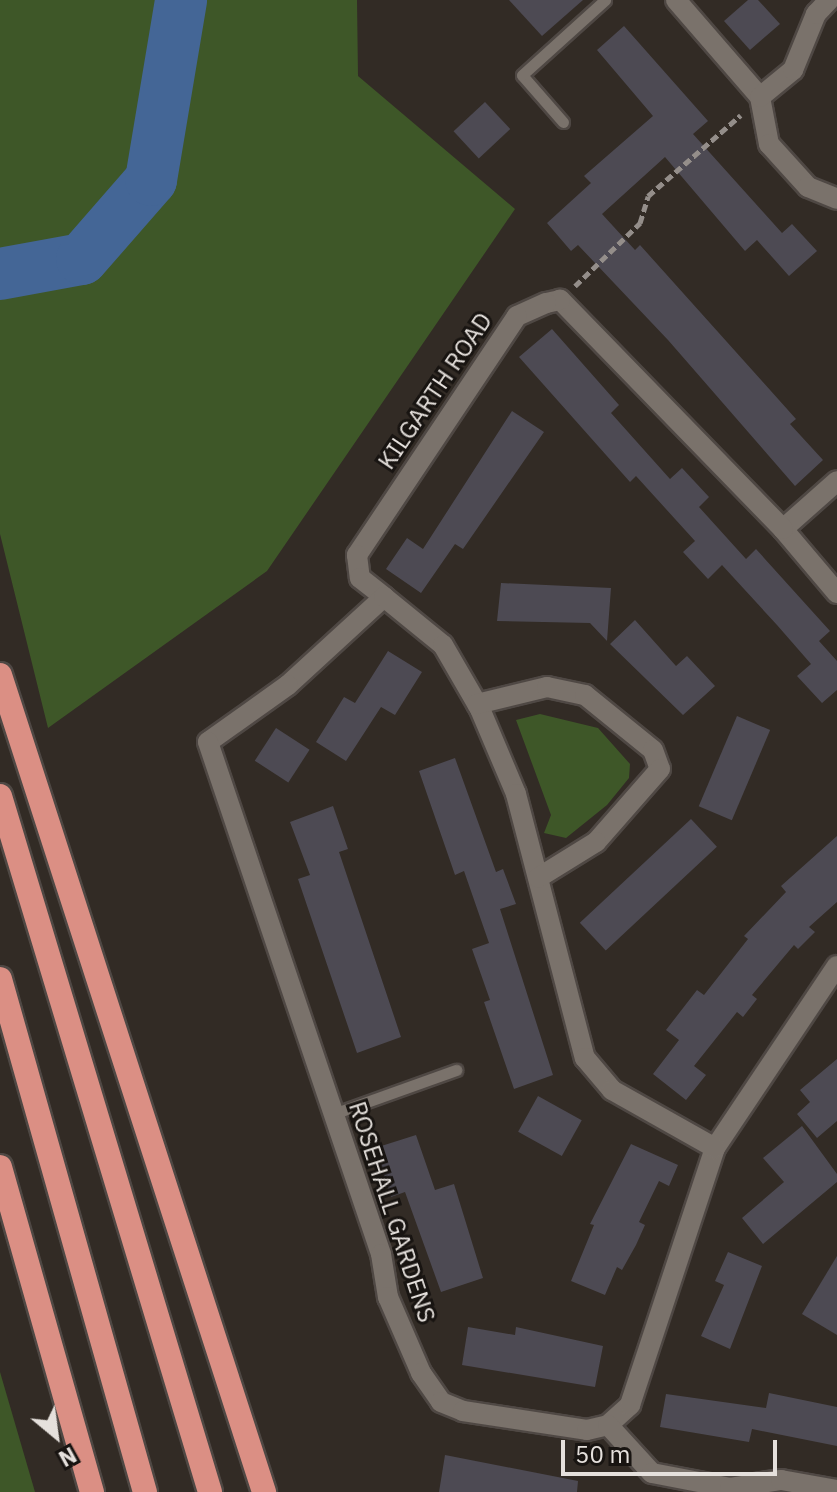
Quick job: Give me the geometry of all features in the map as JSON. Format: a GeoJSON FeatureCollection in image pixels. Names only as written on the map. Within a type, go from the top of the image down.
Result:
{"type":"FeatureCollection","features":[{"type":"Feature","properties":{"kind":"highway"},"geometry":{"type":"LineString","coordinates":[[0,675],[264,1492]]}},
{"type":"Feature","properties":{"kind":"highway"},"geometry":{"type":"LineString","coordinates":[[0,796],[139,1265],[210,1492]]}},
{"type":"Feature","properties":{"kind":"highway"},"geometry":{"type":"LineString","coordinates":[[0,979],[145,1492]]}},
{"type":"Feature","properties":{"kind":"highway"},"geometry":{"type":"LineString","coordinates":[[0,1167],[92,1492]]}},
{"type":"Feature","properties":{"kind":"highway"},"geometry":{"type":"LineString","coordinates":[[139,1265],[226,1492]]}},
{"type":"Feature","properties":{"kind":"street"},"geometry":{"type":"LineString","coordinates":[[676,0],[761,103],[769,144],[808,187],[837,199]]}},
{"type":"Feature","properties":{"kind":"street"},"geometry":{"type":"LineString","coordinates":[[761,103],[793,70],[816,14],[829,0]]}},
{"type":"Feature","properties":{"kind":"street"},"geometry":{"type":"LineString","coordinates":[[560,300],[783,529],[837,593]]}},
{"type":"Feature","properties":{"kind":"street","name":"KILGARTH ROAD"},"geometry":{"type":"LineString","coordinates":[[560,300],[517,316],[357,555],[360,578],[443,645],[477,704],[516,794],[585,1058],[612,1090],[715,1148]]}},
{"type":"Feature","properties":{"kind":"street"},"geometry":{"type":"LineString","coordinates":[[783,529],[837,481]]}},
{"type":"Feature","properties":{"kind":"street","name":"ROSEHALL GARDENS"},"geometry":{"type":"LineString","coordinates":[[384,597],[288,685],[208,742],[381,1254],[388,1297],[421,1373],[441,1402],[463,1411],[587,1430],[608,1425]]}},
{"type":"Feature","properties":{"kind":"street"},"geometry":{"type":"LineString","coordinates":[[477,704],[547,687],[585,695],[653,750],[660,769],[596,842],[538,878]]}},
{"type":"Feature","properties":{"kind":"street"},"geometry":{"type":"LineString","coordinates":[[837,966],[715,1148],[630,1405],[608,1425],[652,1473],[730,1488],[781,1480],[837,1490]]}},
{"type":"Feature","properties":{"kind":"lane"},"geometry":{"type":"LineString","coordinates":[[563,122],[522,75],[605,0]]}},
{"type":"Feature","properties":{"kind":"lane"},"geometry":{"type":"LineString","coordinates":[[333,1114],[456,1070]]}},
{"type":"Feature","properties":{"kind":"path"},"geometry":{"type":"LineString","coordinates":[[560,300],[640,223],[648,196],[738,116],[761,103]]}},
{"type":"Feature","properties":{"kind":"green space"},"geometry":{"type":"Polygon","coordinates":[[[0,0],[357,0],[358,76],[515,209],[267,571],[48,728],[0,534],[0,0]]]}},
{"type":"Feature","properties":{"kind":"green space"},"geometry":{"type":"Polygon","coordinates":[[[540,714],[598,728],[630,764],[629,778],[607,805],[566,838],[544,833],[551,815],[516,720],[540,714]]]}},
{"type":"Feature","properties":{"kind":"green space"},"geometry":{"type":"Polygon","coordinates":[[[0,1372],[35,1492],[0,1492],[0,1372]]]}},
{"type":"Feature","properties":{"kind":"building"},"geometry":{"type":"Polygon","coordinates":[[[509,0],[583,0],[542,36],[509,0]]]}},
{"type":"Feature","properties":{"kind":"building"},"geometry":{"type":"Polygon","coordinates":[[[748,0],[758,0],[780,24],[750,50],[724,21],[748,0]]]}},
{"type":"Feature","properties":{"kind":"building"},"geometry":{"type":"Polygon","coordinates":[[[624,26],[708,121],[693,134],[782,233],[792,224],[817,251],[789,276],[757,240],[745,251],[665,157],[602,214],[635,250],[640,245],[796,419],[790,424],[823,460],[795,486],[668,340],[578,245],[571,251],[547,223],[591,183],[584,176],[653,116],[597,50],[624,26]]]}},
{"type":"Feature","properties":{"kind":"building"},"geometry":{"type":"Polygon","coordinates":[[[485,102],[510,129],[479,158],[454,131],[485,102]]]}},
{"type":"Feature","properties":{"kind":"building"},"geometry":{"type":"Polygon","coordinates":[[[552,329],[619,405],[611,413],[670,479],[682,468],[709,497],[699,507],[746,559],[756,549],[830,631],[819,641],[837,661],[837,690],[822,703],[797,676],[811,664],[777,625],[722,565],[708,579],[683,552],[695,541],[636,476],[630,482],[519,357],[552,329]]]}},
{"type":"Feature","properties":{"kind":"building"},"geometry":{"type":"Polygon","coordinates":[[[512,411],[544,432],[463,549],[455,544],[421,593],[386,569],[407,538],[423,549],[512,411]]]}},
{"type":"Feature","properties":{"kind":"building"},"geometry":{"type":"Polygon","coordinates":[[[501,583],[611,588],[607,641],[590,623],[497,621],[501,583]]]}},
{"type":"Feature","properties":{"kind":"building"},"geometry":{"type":"Polygon","coordinates":[[[635,620],[676,666],[687,656],[715,686],[683,715],[610,644],[635,620]]]}},
{"type":"Feature","properties":{"kind":"building"},"geometry":{"type":"Polygon","coordinates":[[[388,651],[422,672],[395,715],[381,707],[346,761],[316,742],[344,697],[355,703],[388,651]]]}},
{"type":"Feature","properties":{"kind":"building"},"geometry":{"type":"Polygon","coordinates":[[[737,716],[770,730],[732,820],[699,806],[737,716]]]}},
{"type":"Feature","properties":{"kind":"building"},"geometry":{"type":"Polygon","coordinates":[[[276,728],[310,750],[288,782],[255,761],[276,728]]]}},
{"type":"Feature","properties":{"kind":"building"},"geometry":{"type":"Polygon","coordinates":[[[455,758],[496,872],[503,869],[516,904],[500,909],[553,1075],[514,1089],[484,1002],[490,1000],[472,949],[489,943],[464,871],[455,875],[419,771],[455,758]]]}},
{"type":"Feature","properties":{"kind":"building"},"geometry":{"type":"Polygon","coordinates":[[[333,806],[348,849],[339,852],[401,1037],[357,1053],[298,879],[310,875],[290,822],[333,806]]]}},
{"type":"Feature","properties":{"kind":"building"},"geometry":{"type":"Polygon","coordinates":[[[691,819],[717,847],[606,950],[580,923],[691,819]]]}},
{"type":"Feature","properties":{"kind":"building"},"geometry":{"type":"Polygon","coordinates":[[[837,836],[837,902],[809,927],[815,932],[798,949],[794,945],[752,995],[757,999],[743,1017],[737,1012],[694,1066],[706,1075],[686,1100],[653,1074],[679,1040],[666,1030],[697,990],[704,995],[748,939],[744,936],[786,892],[781,886],[837,836]]]}},
{"type":"Feature","properties":{"kind":"building"},"geometry":{"type":"Polygon","coordinates":[[[837,1059],[837,1121],[817,1138],[797,1114],[810,1102],[800,1090],[837,1059]]]}},
{"type":"Feature","properties":{"kind":"building"},"geometry":{"type":"Polygon","coordinates":[[[538,1096],[582,1120],[562,1156],[518,1132],[538,1096]]]}},
{"type":"Feature","properties":{"kind":"building"},"geometry":{"type":"Polygon","coordinates":[[[802,1126],[837,1174],[837,1182],[763,1244],[742,1218],[784,1182],[763,1158],[802,1126]]]}},
{"type":"Feature","properties":{"kind":"building"},"geometry":{"type":"Polygon","coordinates":[[[416,1135],[435,1190],[454,1184],[483,1278],[441,1292],[405,1192],[391,1197],[375,1148],[416,1135]]]}},
{"type":"Feature","properties":{"kind":"building"},"geometry":{"type":"Polygon","coordinates":[[[631,1144],[678,1165],[669,1186],[659,1181],[639,1222],[645,1225],[636,1245],[622,1270],[617,1267],[605,1295],[571,1281],[594,1225],[590,1224],[631,1144]]]}},
{"type":"Feature","properties":{"kind":"building"},"geometry":{"type":"Polygon","coordinates":[[[728,1252],[762,1266],[730,1349],[701,1336],[724,1285],[715,1281],[728,1252]]]}},
{"type":"Feature","properties":{"kind":"building"},"geometry":{"type":"Polygon","coordinates":[[[837,1256],[837,1335],[802,1314],[837,1256]]]}},
{"type":"Feature","properties":{"kind":"building"},"geometry":{"type":"Polygon","coordinates":[[[468,1327],[515,1335],[516,1327],[603,1346],[595,1387],[462,1365],[468,1327]]]}},
{"type":"Feature","properties":{"kind":"building"},"geometry":{"type":"Polygon","coordinates":[[[769,1393],[837,1407],[837,1446],[752,1429],[749,1442],[660,1427],[666,1394],[766,1408],[769,1393]]]}},
{"type":"Feature","properties":{"kind":"building"},"geometry":{"type":"Polygon","coordinates":[[[445,1455],[578,1481],[577,1492],[439,1492],[445,1455]]]}},
{"type":"Feature","properties":{"kind":"waterway"},"geometry":{"type":"LineString","coordinates":[[0,274],[82,259],[151,180],[181,0]]}}]}
